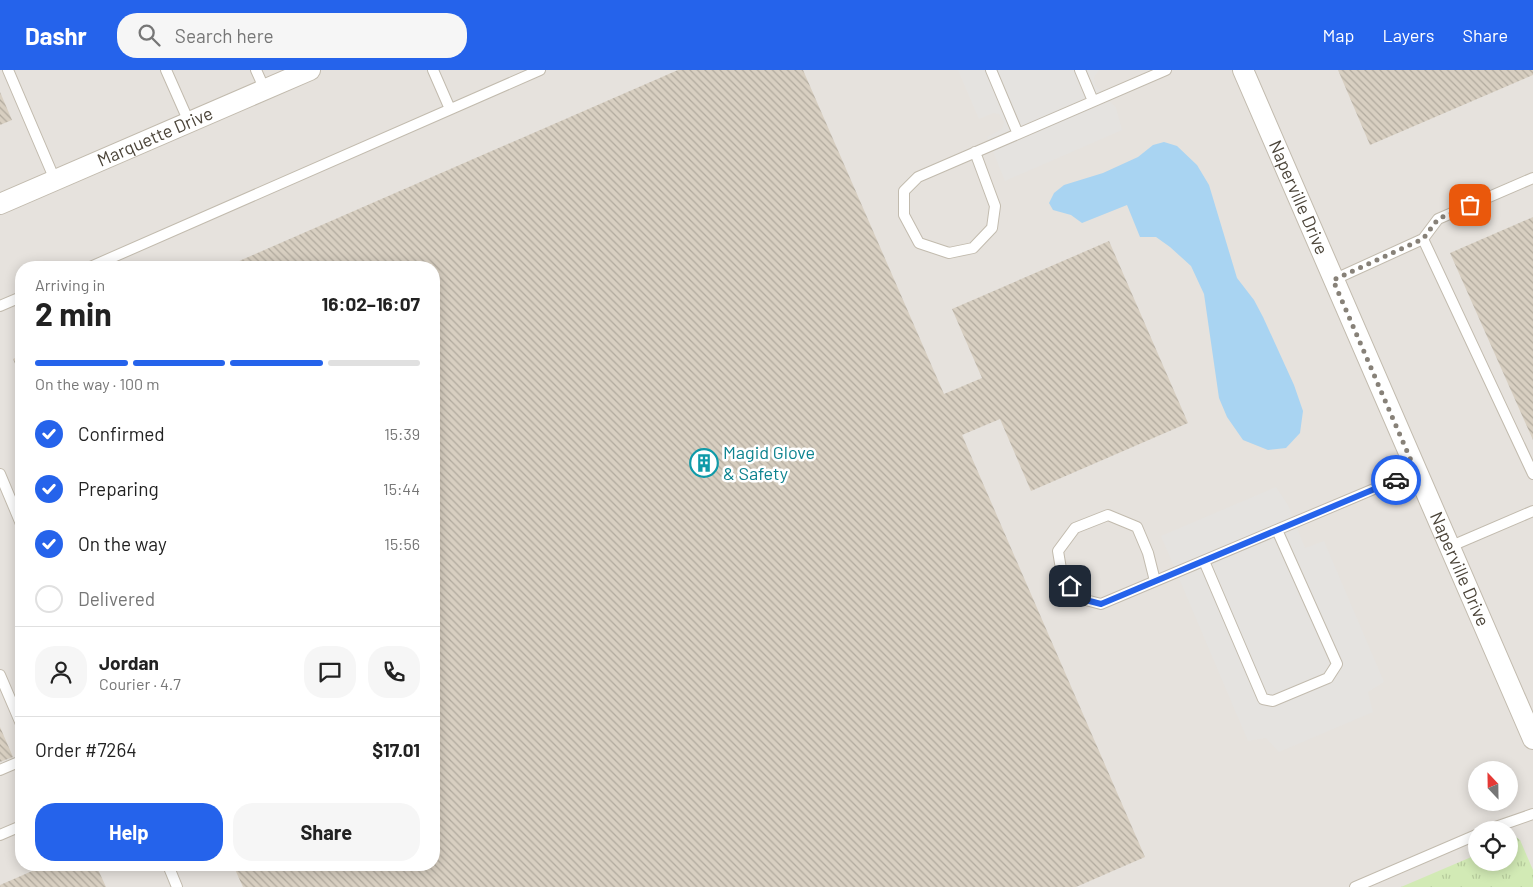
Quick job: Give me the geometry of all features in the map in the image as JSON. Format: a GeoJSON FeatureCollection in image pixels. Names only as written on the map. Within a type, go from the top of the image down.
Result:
{"type":"FeatureCollection","features":[{"type":"Feature","properties":{"kind":"street","name":"Marquette Drive"},"geometry":{"type":"LineString","coordinates":[[0,204],[310,70]]}},
{"type":"Feature","properties":{"kind":"street","name":"Naperville Drive"},"geometry":{"type":"LineString","coordinates":[[1242,70],[1533,739]]}},
{"type":"Feature","properties":{"kind":"lane"},"geometry":{"type":"LineString","coordinates":[[8,70],[55,180]]}},
{"type":"Feature","properties":{"kind":"lane"},"geometry":{"type":"LineString","coordinates":[[166,70],[189,122]]}},
{"type":"Feature","properties":{"kind":"lane"},"geometry":{"type":"LineString","coordinates":[[256,70],[265,90]]}},
{"type":"Feature","properties":{"kind":"lane"},"geometry":{"type":"LineString","coordinates":[[433,70],[450,109]]}},
{"type":"Feature","properties":{"kind":"lane"},"geometry":{"type":"LineString","coordinates":[[104,261],[540,70]]}},
{"type":"Feature","properties":{"kind":"lane"},"geometry":{"type":"LineString","coordinates":[[991,70],[1018,134]]}},
{"type":"Feature","properties":{"kind":"lane"},"geometry":{"type":"LineString","coordinates":[[1080,70],[1093,102]]}},
{"type":"Feature","properties":{"kind":"lane"},"geometry":{"type":"LineString","coordinates":[[975,152],[995,206],[992,228],[973,248],[949,254],[919,243],[904,215],[904,191],[918,177],[975,152],[1093,102],[1166,70]]}},
{"type":"Feature","properties":{"kind":"lane"},"geometry":{"type":"LineString","coordinates":[[1333,280],[1423,239],[1438,219],[1533,178]]}},
{"type":"Feature","properties":{"kind":"lane"},"geometry":{"type":"LineString","coordinates":[[1423,239],[1533,474]]}},
{"type":"Feature","properties":{"kind":"lane"},"geometry":{"type":"LineString","coordinates":[[0,306],[15,300]]}},
{"type":"Feature","properties":{"kind":"lane"},"geometry":{"type":"LineString","coordinates":[[1155,581],[1148,553],[1137,527],[1108,515],[1075,528],[1058,551],[1062,575],[1078,598],[1101,604],[1416,472]]}},
{"type":"Feature","properties":{"kind":"lane"},"geometry":{"type":"LineString","coordinates":[[0,474],[15,510]]}},
{"type":"Feature","properties":{"kind":"lane"},"geometry":{"type":"LineString","coordinates":[[1449,547],[1533,512]]}},
{"type":"Feature","properties":{"kind":"lane"},"geometry":{"type":"LineString","coordinates":[[1204,561],[1263,699],[1273,701],[1319,682],[1328,678],[1337,664],[1277,530]]}},
{"type":"Feature","properties":{"kind":"lane"},"geometry":{"type":"LineString","coordinates":[[0,675],[15,710]]}},
{"type":"Feature","properties":{"kind":"lane"},"geometry":{"type":"LineString","coordinates":[[0,770],[15,764]]}},
{"type":"Feature","properties":{"kind":"lane"},"geometry":{"type":"LineString","coordinates":[[1513,821],[1533,814]]}},
{"type":"Feature","properties":{"kind":"lane"},"geometry":{"type":"LineString","coordinates":[[0,835],[15,829]]}},
{"type":"Feature","properties":{"kind":"lane"},"geometry":{"type":"LineString","coordinates":[[1355,887],[1468,838]]}},
{"type":"Feature","properties":{"kind":"lane"},"geometry":{"type":"LineString","coordinates":[[170,871],[177,887]]}},
{"type":"Feature","properties":{"kind":"shaded area"},"geometry":{"type":"Polygon","coordinates":[[[0,70],[1533,70],[1533,887],[0,887],[0,70]]]}},
{"type":"Feature","properties":{"kind":"shaded area"},"geometry":{"type":"Polygon","coordinates":[[[958,70],[1099,70],[1094,77],[1095,85],[1116,108],[1122,130],[1005,181],[987,137],[1002,129],[1004,122],[999,114],[993,113],[979,119],[958,70]]]}},
{"type":"Feature","properties":{"kind":"shaded area"},"geometry":{"type":"Polygon","coordinates":[[[1276,487],[1288,505],[1305,548],[1324,541],[1384,682],[1368,692],[1373,712],[1279,752],[1266,738],[1248,741],[1161,536],[1276,487]]]}},
{"type":"Feature","properties":{"kind":"green space"},"geometry":{"type":"Polygon","coordinates":[[[1518,838],[1533,870],[1533,887],[1401,887],[1468,858],[1468,871],[1518,871],[1518,838]]]}},
{"type":"Feature","properties":{"kind":"water"},"geometry":{"type":"Polygon","coordinates":[[[1164,142],[1177,146],[1197,165],[1209,185],[1237,278],[1254,300],[1294,385],[1303,411],[1300,433],[1286,448],[1268,450],[1243,440],[1227,417],[1219,398],[1204,294],[1191,266],[1156,237],[1140,237],[1127,205],[1082,223],[1071,215],[1053,210],[1049,203],[1054,193],[1064,185],[1103,173],[1138,157],[1153,145],[1164,142]]]}},
{"type":"Feature","properties":{"kind":"building","name":"Magid Glove & Safety"},"geometry":{"type":"Polygon","coordinates":[[[678,70],[803,70],[944,394],[982,378],[952,309],[1109,241],[1188,423],[1031,491],[1000,419],[962,435],[1145,857],[1076,887],[243,887],[236,871],[440,871],[440,261],[239,261],[678,70]]]}},
{"type":"Feature","properties":{"kind":"building"},"geometry":{"type":"Polygon","coordinates":[[[1338,70],[1533,70],[1533,75],[1370,145],[1338,70]]]}},
{"type":"Feature","properties":{"kind":"building"},"geometry":{"type":"Polygon","coordinates":[[[0,92],[12,120],[0,125],[0,92]]]}},
{"type":"Feature","properties":{"kind":"building"},"geometry":{"type":"Polygon","coordinates":[[[1533,217],[1533,440],[1450,253],[1533,217]]]}},
{"type":"Feature","properties":{"kind":"building"},"geometry":{"type":"Polygon","coordinates":[[[0,727],[13,757],[0,762],[0,727]]]}},
{"type":"Feature","properties":{"kind":"building"},"geometry":{"type":"Polygon","coordinates":[[[32,871],[99,871],[106,887],[0,887],[0,885],[32,871]]]}},
{"type":"Feature","properties":{"kind":"way so far"},"geometry":{"type":"LineString","coordinates":[[1396,480],[1416,472],[1333,280],[1423,239],[1438,219],[1470,205]]}},
{"type":"Feature","properties":{"kind":"place","name":"Magid Glove & Safety"},"geometry":{"type":"Point","coordinates":[704,463]}},
{"type":"Feature","properties":{"kind":"route"},"geometry":{"type":"LineString","coordinates":[[1070,586],[1078,598],[1101,604],[1396,480]]}}]}
